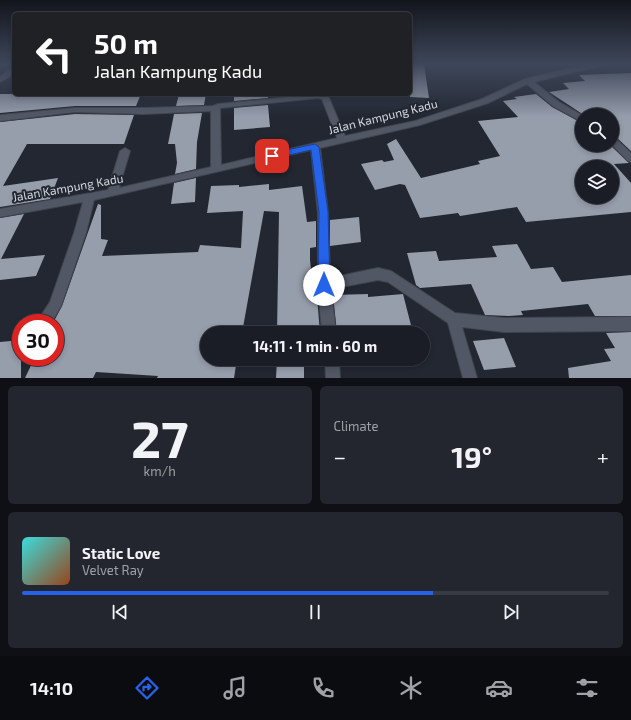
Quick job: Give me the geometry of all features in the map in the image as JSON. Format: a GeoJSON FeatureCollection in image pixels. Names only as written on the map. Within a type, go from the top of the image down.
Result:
{"type":"FeatureCollection","features":[{"type":"Feature","properties":{"kind":"street","name":"Jalan Kampung Kadu"},"geometry":{"type":"LineString","coordinates":[[0,213],[112,193],[417,123],[485,101],[527,82]]}},
{"type":"Feature","properties":{"kind":"street"},"geometry":{"type":"LineString","coordinates":[[529,82],[556,104],[575,114]]}},
{"type":"Feature","properties":{"kind":"street"},"geometry":{"type":"LineString","coordinates":[[0,118],[75,110],[137,112],[215,108],[218,106],[319,96],[325,98],[343,140]]}},
{"type":"Feature","properties":{"kind":"street"},"geometry":{"type":"LineString","coordinates":[[215,108],[216,169]]}},
{"type":"Feature","properties":{"kind":"street"},"geometry":{"type":"LineString","coordinates":[[315,147],[324,212],[324,285],[328,326]]}},
{"type":"Feature","properties":{"kind":"street"},"geometry":{"type":"LineString","coordinates":[[619,147],[631,159]]}},
{"type":"Feature","properties":{"kind":"street"},"geometry":{"type":"LineString","coordinates":[[112,193],[125,151]]}},
{"type":"Feature","properties":{"kind":"street"},"geometry":{"type":"LineString","coordinates":[[51,314],[80,233],[90,197]]}},
{"type":"Feature","properties":{"kind":"street"},"geometry":{"type":"LineString","coordinates":[[324,285],[378,274],[391,277],[453,319],[504,325],[631,324]]}},
{"type":"Feature","properties":{"kind":"street"},"geometry":{"type":"LineString","coordinates":[[453,319],[470,378]]}},
{"type":"Feature","properties":{"kind":"street"},"geometry":{"type":"LineString","coordinates":[[333,366],[334,378]]}},
{"type":"Feature","properties":{"kind":"building"},"geometry":{"type":"Polygon","coordinates":[[[412,82],[427,82],[429,98],[410,97],[412,96],[412,82]]]}},
{"type":"Feature","properties":{"kind":"building"},"geometry":{"type":"Polygon","coordinates":[[[631,82],[631,151],[619,140],[619,108],[575,109],[549,92],[569,89],[563,83],[631,82]]]}},
{"type":"Feature","properties":{"kind":"building"},"geometry":{"type":"Polygon","coordinates":[[[0,94],[12,94],[12,96],[140,96],[136,106],[75,106],[0,113],[0,94]]]}},
{"type":"Feature","properties":{"kind":"building"},"geometry":{"type":"Polygon","coordinates":[[[536,94],[552,107],[575,119],[575,152],[617,152],[629,163],[619,164],[619,160],[575,160],[575,204],[619,204],[619,170],[631,183],[631,212],[526,222],[517,207],[460,216],[458,213],[420,218],[405,185],[400,184],[375,190],[361,164],[382,160],[384,162],[394,160],[387,144],[396,139],[421,178],[480,164],[478,161],[500,156],[478,121],[518,117],[503,101],[517,99],[514,97],[536,94]]]}},
{"type":"Feature","properties":{"kind":"building"},"geometry":{"type":"Polygon","coordinates":[[[178,96],[206,96],[204,105],[176,106],[178,96]]]}},
{"type":"Feature","properties":{"kind":"building"},"geometry":{"type":"Polygon","coordinates":[[[234,96],[268,96],[268,98],[234,101],[234,96]]]}},
{"type":"Feature","properties":{"kind":"building"},"geometry":{"type":"Polygon","coordinates":[[[268,105],[270,127],[234,130],[234,108],[268,105]]]}},
{"type":"Feature","properties":{"kind":"building"},"geometry":{"type":"Polygon","coordinates":[[[202,113],[197,142],[196,169],[175,174],[177,163],[175,144],[168,144],[174,114],[202,113]]]}},
{"type":"Feature","properties":{"kind":"building"},"geometry":{"type":"Polygon","coordinates":[[[75,114],[134,115],[124,144],[27,144],[3,186],[58,178],[50,199],[0,207],[0,122],[75,114]]]}},
{"type":"Feature","properties":{"kind":"building"},"geometry":{"type":"Polygon","coordinates":[[[196,178],[195,202],[171,204],[174,183],[196,178]]]}},
{"type":"Feature","properties":{"kind":"building"},"geometry":{"type":"Polygon","coordinates":[[[269,184],[269,190],[302,186],[307,222],[316,221],[316,247],[310,248],[310,260],[314,296],[317,296],[319,326],[277,326],[279,212],[264,211],[243,326],[200,326],[200,366],[236,366],[234,378],[157,378],[158,376],[96,372],[93,378],[25,378],[31,366],[64,366],[64,314],[58,314],[62,306],[98,204],[101,205],[101,239],[108,240],[102,256],[198,252],[200,245],[241,248],[243,211],[207,213],[211,186],[239,185],[239,187],[269,184]]]}},
{"type":"Feature","properties":{"kind":"building"},"geometry":{"type":"Polygon","coordinates":[[[24,214],[1,259],[45,255],[36,276],[0,280],[0,218],[24,214]]]}},
{"type":"Feature","properties":{"kind":"building"},"geometry":{"type":"Polygon","coordinates":[[[359,217],[361,242],[330,246],[330,220],[359,217]]]}},
{"type":"Feature","properties":{"kind":"building"},"geometry":{"type":"Polygon","coordinates":[[[517,244],[531,269],[553,267],[562,282],[631,275],[631,316],[595,316],[588,304],[521,311],[523,315],[485,315],[471,284],[420,288],[416,285],[407,253],[436,251],[439,261],[497,257],[492,246],[517,244]]]}},
{"type":"Feature","properties":{"kind":"building"},"geometry":{"type":"Polygon","coordinates":[[[368,294],[368,297],[403,294],[411,326],[336,326],[333,295],[368,294]]]}},
{"type":"Feature","properties":{"kind":"building"},"geometry":{"type":"Polygon","coordinates":[[[631,332],[631,378],[569,378],[568,368],[611,361],[604,349],[615,348],[606,333],[631,332]]]}},
{"type":"Feature","properties":{"kind":"building"},"geometry":{"type":"Polygon","coordinates":[[[504,338],[516,367],[484,370],[473,341],[504,338]]]}},
{"type":"Feature","properties":{"kind":"building"},"geometry":{"type":"Polygon","coordinates":[[[12,341],[12,366],[21,366],[21,378],[0,378],[0,342],[12,341]]]}},
{"type":"Feature","properties":{"kind":"building"},"geometry":{"type":"Polygon","coordinates":[[[277,366],[304,366],[304,378],[276,378],[277,366]]]}},
{"type":"Feature","properties":{"kind":"route"},"geometry":{"type":"LineString","coordinates":[[272,156],[315,147],[324,212],[324,285]]}}]}
